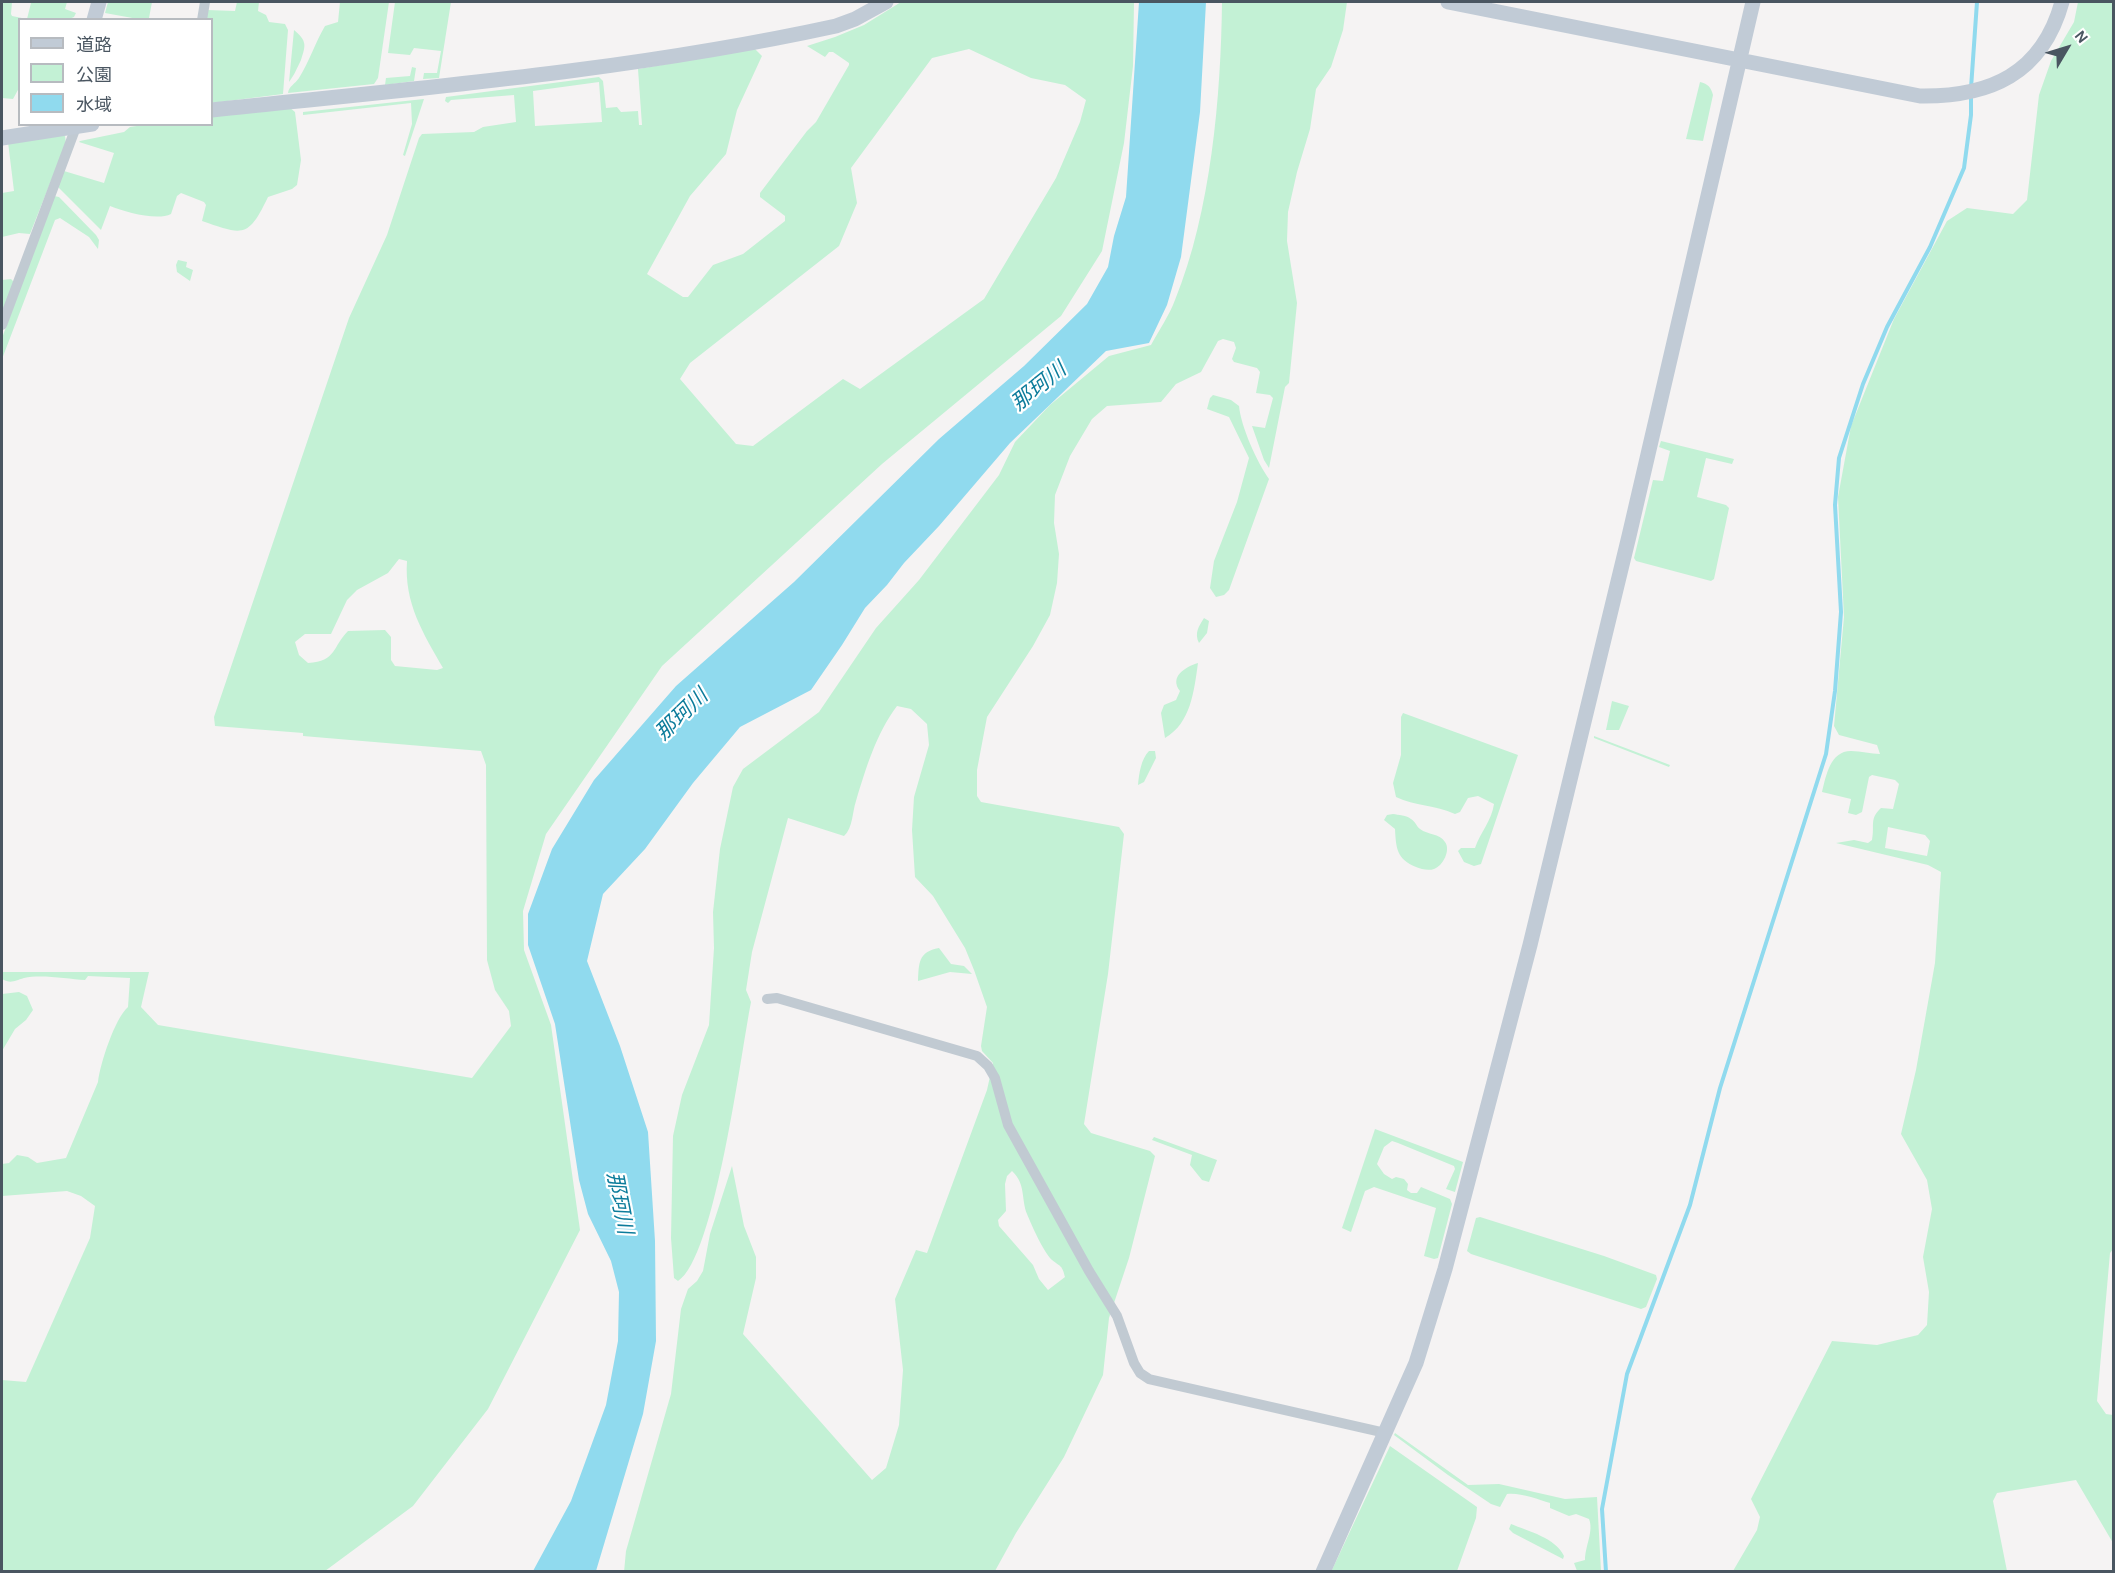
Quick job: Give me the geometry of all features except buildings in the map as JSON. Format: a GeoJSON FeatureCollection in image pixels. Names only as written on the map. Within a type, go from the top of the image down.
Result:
{"type":"FeatureCollection","features":[{"type":"Feature","properties":{"kind":"street"},"geometry":{"type":"LineString","coordinates":[[95,18],[99,2]]}},
{"type":"Feature","properties":{"kind":"street"},"geometry":{"type":"LineString","coordinates":[[202,18],[205,2]]}},
{"type":"Feature","properties":{"kind":"street"},"geometry":{"type":"LineString","coordinates":[[213,110],[443,87],[695,53],[836,26],[855,19],[886,2]]}},
{"type":"Feature","properties":{"kind":"street"},"geometry":{"type":"LineString","coordinates":[[1448,2],[1920,96],[1945,97],[1969,94],[1993,87],[2031,60],[2053,27],[2062,2]]}},
{"type":"Feature","properties":{"kind":"street"},"geometry":{"type":"LineString","coordinates":[[1323,1572],[1416,1364],[1429,1324],[1530,945],[1629,536],[1753,2]]}},
{"type":"Feature","properties":{"kind":"street"},"geometry":{"type":"LineString","coordinates":[[2,138],[72,126],[2,325]]}},
{"type":"Feature","properties":{"kind":"street"},"geometry":{"type":"LineString","coordinates":[[767,999],[777,998],[977,1056],[988,1066],[994,1078],[1008,1125],[1089,1271],[1117,1316],[1134,1363],[1149,1379],[1386,1433]]}},
{"type":"Feature","properties":{"kind":"green space"},"geometry":{"type":"Polygon","coordinates":[[[2,2],[12,2],[12,16],[22,18],[18,18],[18,90],[13,99],[2,98],[2,2]]]}},
{"type":"Feature","properties":{"kind":"green space"},"geometry":{"type":"Polygon","coordinates":[[[34,2],[67,2],[65,9],[76,13],[74,17],[27,18],[31,3],[34,2]]]}},
{"type":"Feature","properties":{"kind":"green space"},"geometry":{"type":"Polygon","coordinates":[[[108,2],[152,2],[149,18],[132,18],[105,13],[108,2]]]}},
{"type":"Feature","properties":{"kind":"green space"},"geometry":{"type":"Polygon","coordinates":[[[237,2],[259,2],[258,11],[266,15],[269,22],[285,24],[288,30],[283,94],[213,103],[213,18],[205,18],[207,10],[235,11],[237,2]]]}},
{"type":"Feature","properties":{"kind":"green space"},"geometry":{"type":"Polygon","coordinates":[[[340,2],[389,2],[378,78],[374,84],[288,93],[303,72],[325,26],[338,22],[340,2]]]}},
{"type":"Feature","properties":{"kind":"green space"},"geometry":{"type":"Polygon","coordinates":[[[395,2],[451,2],[439,78],[423,79],[424,73],[437,73],[441,51],[414,48],[410,55],[388,53],[395,2]]]}},
{"type":"Feature","properties":{"kind":"green space"},"geometry":{"type":"Polygon","coordinates":[[[901,2],[1134,2],[1133,66],[1124,143],[1102,251],[1061,316],[882,464],[662,666],[546,834],[523,911],[524,950],[551,1025],[580,1230],[488,1409],[413,1506],[325,1571],[2,1571],[2,1380],[26,1382],[90,1238],[95,1206],[81,1196],[67,1191],[2,1196],[2,1164],[9,1163],[17,1155],[28,1157],[37,1163],[66,1158],[98,1082],[113,1031],[128,1007],[130,978],[88,976],[85,980],[38,976],[10,982],[2,979],[2,972],[149,972],[141,1007],[158,1025],[472,1078],[511,1026],[509,1011],[495,990],[487,960],[486,765],[481,751],[215,726],[214,717],[349,318],[387,235],[419,138],[422,134],[474,132],[483,127],[516,122],[514,95],[451,100],[448,103],[445,101],[446,97],[599,77],[603,81],[606,108],[617,107],[621,112],[638,111],[639,125],[642,125],[638,69],[755,49],[762,56],[737,110],[726,154],[690,196],[647,274],[683,297],[688,297],[713,265],[743,254],[785,221],[785,216],[760,197],[760,193],[816,122],[849,65],[833,52],[829,52],[825,57],[807,46],[864,25],[901,2]],[[969,49],[932,58],[851,168],[857,203],[839,246],[690,363],[680,379],[736,444],[753,446],[843,379],[860,389],[984,299],[1056,178],[1080,122],[1086,100],[1065,85],[1031,78],[969,49]],[[599,82],[533,91],[535,126],[602,122],[599,82]],[[399,559],[388,573],[357,590],[347,600],[331,634],[305,634],[295,642],[299,655],[308,663],[317,662],[333,652],[348,631],[385,630],[391,637],[391,660],[395,666],[437,670],[443,668],[416,617],[409,591],[407,561],[399,559]]]}},
{"type":"Feature","properties":{"kind":"green space"},"geometry":{"type":"Polygon","coordinates":[[[1222,2],[1347,2],[1343,30],[1331,67],[1316,89],[1310,129],[1288,212],[1287,241],[1297,303],[1289,383],[1285,387],[1269,468],[1252,426],[1265,428],[1273,398],[1270,395],[1256,393],[1260,372],[1257,368],[1234,362],[1232,359],[1236,348],[1234,342],[1223,339],[1218,341],[1201,372],[1176,384],[1161,402],[1107,406],[1092,419],[1070,456],[1055,495],[1054,523],[1059,554],[1057,583],[1050,615],[1033,646],[987,717],[977,770],[977,796],[981,802],[1119,827],[1124,834],[1108,974],[1084,1124],[1091,1133],[1150,1151],[1155,1156],[1129,1258],[1109,1318],[1103,1375],[1064,1457],[995,1571],[624,1572],[626,1551],[671,1394],[681,1309],[688,1289],[703,1271],[710,1234],[732,1166],[744,1226],[756,1257],[756,1278],[743,1334],[872,1480],[886,1468],[899,1425],[903,1370],[895,1299],[916,1250],[927,1253],[987,1090],[993,1063],[982,1051],[987,1007],[965,948],[933,896],[915,877],[912,830],[914,797],[929,745],[927,724],[911,709],[897,706],[872,752],[856,801],[851,825],[844,836],[788,818],[752,952],[746,990],[751,1002],[725,1152],[715,1196],[704,1235],[691,1264],[678,1281],[674,1278],[671,1238],[673,1136],[682,1095],[709,1025],[714,948],[713,912],[720,849],[733,787],[743,769],[819,712],[876,628],[919,580],[999,475],[1015,442],[1050,405],[1109,356],[1151,345],[1175,300],[1197,230],[1212,153],[1222,2]],[[1012,1171],[1007,1176],[1006,1211],[998,1220],[999,1226],[1033,1265],[1039,1279],[1048,1290],[1065,1277],[1064,1273],[1041,1245],[1027,1214],[1021,1186],[1012,1171]]]}},
{"type":"Feature","properties":{"kind":"green space"},"geometry":{"type":"Polygon","coordinates":[[[2078,2],[2114,2],[2114,1248],[2110,1253],[2097,1401],[2106,1414],[2113,1415],[2113,1543],[2076,1480],[1997,1493],[1993,1501],[2007,1571],[1733,1571],[1757,1530],[1760,1517],[1751,1499],[1832,1341],[1877,1345],[1918,1335],[1927,1325],[1929,1292],[1923,1257],[1932,1209],[1927,1180],[1901,1134],[1916,1070],[1935,963],[1941,872],[1928,865],[1836,843],[1854,840],[1868,843],[1872,840],[1875,816],[1881,808],[1893,809],[1899,784],[1895,780],[1872,775],[1869,777],[1862,812],[1856,815],[1848,813],[1851,799],[1822,792],[1830,766],[1838,755],[1851,751],[1880,754],[1877,745],[1839,735],[1834,726],[1844,617],[1838,497],[1851,426],[1894,319],[1947,221],[1967,208],[2013,214],[2027,200],[2039,95],[2051,61],[2074,22],[2078,2]],[[1888,827],[1885,848],[1927,856],[1930,841],[1925,835],[1888,827]]]}},
{"type":"Feature","properties":{"kind":"green space"},"geometry":{"type":"Polygon","coordinates":[[[294,30],[303,40],[304,47],[301,60],[289,82],[294,30]]]}},
{"type":"Feature","properties":{"kind":"green space"},"geometry":{"type":"Polygon","coordinates":[[[412,67],[416,68],[414,81],[385,85],[386,78],[410,76],[412,67]]]}},
{"type":"Feature","properties":{"kind":"green space"},"geometry":{"type":"Polygon","coordinates":[[[1700,82],[1709,86],[1713,95],[1703,141],[1686,139],[1700,82]]]}},
{"type":"Feature","properties":{"kind":"green space"},"geometry":{"type":"Polygon","coordinates":[[[424,99],[405,156],[403,155],[412,124],[411,103],[303,115],[303,112],[424,99]]]}},
{"type":"Feature","properties":{"kind":"green space"},"geometry":{"type":"Polygon","coordinates":[[[289,107],[295,112],[301,160],[297,185],[268,197],[255,220],[243,230],[236,231],[202,221],[206,205],[204,202],[181,193],[177,196],[171,214],[165,216],[141,215],[110,206],[101,230],[58,187],[64,171],[104,183],[114,153],[80,141],[124,132],[130,127],[137,126],[213,126],[213,117],[289,107]]]}},
{"type":"Feature","properties":{"kind":"green space"},"geometry":{"type":"Polygon","coordinates":[[[65,136],[66,143],[30,234],[19,233],[2,237],[2,193],[14,191],[8,142],[65,136]]]}},
{"type":"Feature","properties":{"kind":"green space"},"geometry":{"type":"Polygon","coordinates":[[[54,196],[59,197],[96,235],[99,240],[98,249],[89,237],[60,218],[55,220],[2,359],[2,338],[54,196]]]}},
{"type":"Feature","properties":{"kind":"green space"},"geometry":{"type":"Polygon","coordinates":[[[178,260],[187,262],[186,267],[193,270],[190,281],[177,272],[178,260]]]}},
{"type":"Feature","properties":{"kind":"green space"},"geometry":{"type":"Polygon","coordinates":[[[11,279],[14,282],[2,316],[2,280],[11,279]]]}},
{"type":"Feature","properties":{"kind":"green space"},"geometry":{"type":"Polygon","coordinates":[[[1213,395],[1231,400],[1239,406],[1250,444],[1269,479],[1229,590],[1224,595],[1216,597],[1210,588],[1214,561],[1237,502],[1249,458],[1229,417],[1207,409],[1213,395]]]}},
{"type":"Feature","properties":{"kind":"green space"},"geometry":{"type":"Polygon","coordinates":[[[1661,441],[1734,459],[1732,464],[1706,458],[1697,497],[1726,505],[1729,508],[1714,579],[1711,581],[1636,561],[1634,558],[1653,480],[1663,481],[1670,451],[1659,447],[1661,441]]]}},
{"type":"Feature","properties":{"kind":"green space"},"geometry":{"type":"Polygon","coordinates":[[[1204,618],[1209,621],[1207,633],[1199,643],[1197,633],[1204,618]]]}},
{"type":"Feature","properties":{"kind":"green space"},"geometry":{"type":"Polygon","coordinates":[[[1198,663],[1193,695],[1186,715],[1174,732],[1165,738],[1161,713],[1164,705],[1176,700],[1180,691],[1176,681],[1180,673],[1198,663]]]}},
{"type":"Feature","properties":{"kind":"green space"},"geometry":{"type":"Polygon","coordinates":[[[1612,701],[1629,706],[1619,730],[1606,730],[1612,701]]]}},
{"type":"Feature","properties":{"kind":"green space"},"geometry":{"type":"Polygon","coordinates":[[[1403,713],[1518,755],[1481,864],[1474,866],[1464,862],[1458,851],[1461,848],[1475,848],[1491,816],[1494,804],[1478,796],[1468,798],[1460,812],[1455,814],[1396,797],[1393,783],[1401,755],[1401,717],[1403,713]]]}},
{"type":"Feature","properties":{"kind":"green space"},"geometry":{"type":"Polygon","coordinates":[[[1594,736],[1670,765],[1669,767],[1594,738],[1594,736]]]}},
{"type":"Feature","properties":{"kind":"green space"},"geometry":{"type":"Polygon","coordinates":[[[1149,751],[1155,751],[1156,758],[1144,782],[1138,785],[1142,762],[1149,751]]]}},
{"type":"Feature","properties":{"kind":"green space"},"geometry":{"type":"Polygon","coordinates":[[[1393,814],[1409,818],[1420,829],[1443,839],[1447,849],[1440,865],[1432,870],[1422,869],[1401,857],[1397,848],[1395,829],[1384,820],[1387,815],[1393,814]]]}},
{"type":"Feature","properties":{"kind":"green space"},"geometry":{"type":"Polygon","coordinates":[[[939,948],[951,964],[964,966],[972,974],[950,972],[918,981],[923,955],[939,948]]]}},
{"type":"Feature","properties":{"kind":"green space"},"geometry":{"type":"Polygon","coordinates":[[[19,992],[27,996],[33,1010],[15,1029],[2,1051],[2,994],[19,992]]]}},
{"type":"Feature","properties":{"kind":"green space"},"geometry":{"type":"Polygon","coordinates":[[[1375,1129],[1463,1162],[1455,1192],[1446,1189],[1455,1169],[1454,1166],[1398,1143],[1392,1141],[1384,1147],[1377,1164],[1384,1174],[1392,1179],[1396,1177],[1404,1179],[1408,1184],[1407,1190],[1411,1193],[1417,1193],[1421,1187],[1450,1199],[1452,1204],[1438,1258],[1424,1256],[1436,1208],[1374,1187],[1365,1191],[1351,1232],[1342,1228],[1375,1129]]]}},
{"type":"Feature","properties":{"kind":"green space"},"geometry":{"type":"Polygon","coordinates":[[[1154,1137],[1217,1160],[1209,1182],[1202,1180],[1190,1165],[1192,1155],[1152,1140],[1154,1137]]]}},
{"type":"Feature","properties":{"kind":"green space"},"geometry":{"type":"Polygon","coordinates":[[[1480,1217],[1656,1275],[1657,1279],[1646,1307],[1641,1309],[1471,1254],[1467,1251],[1476,1218],[1480,1217]]]}},
{"type":"Feature","properties":{"kind":"green space"},"geometry":{"type":"Polygon","coordinates":[[[1395,1433],[1468,1485],[1499,1484],[1565,1499],[1597,1497],[1601,1571],[1577,1571],[1574,1563],[1585,1560],[1590,1528],[1589,1519],[1576,1514],[1569,1516],[1550,1508],[1550,1503],[1517,1494],[1507,1494],[1500,1507],[1491,1504],[1448,1475],[1394,1435],[1395,1433]]]}},
{"type":"Feature","properties":{"kind":"green space"},"geometry":{"type":"Polygon","coordinates":[[[1390,1446],[1477,1507],[1476,1518],[1457,1571],[1331,1572],[1390,1446]]]}},
{"type":"Feature","properties":{"kind":"green space"},"geometry":{"type":"Polygon","coordinates":[[[1511,1524],[1533,1532],[1555,1544],[1564,1556],[1563,1559],[1513,1533],[1509,1529],[1511,1524]]]}},
{"type":"Feature","properties":{"kind":"water","name":"那珂川"},"geometry":{"type":"Polygon","coordinates":[[[1139,2],[1206,2],[1200,112],[1181,257],[1167,305],[1149,343],[1106,351],[1010,443],[865,608],[811,690],[740,727],[693,783],[645,849],[603,894],[587,961],[620,1046],[648,1132],[655,1241],[656,1341],[643,1414],[596,1571],[533,1571],[571,1501],[606,1405],[618,1341],[619,1292],[611,1261],[588,1214],[579,1180],[555,1024],[528,945],[528,914],[552,849],[594,780],[676,686],[794,582],[939,439],[1024,366],[1087,304],[1108,267],[1114,236],[1126,197],[1139,2]]]}},
{"type":"Feature","properties":{"kind":"waterway"},"geometry":{"type":"LineString","coordinates":[[1971,88],[1977,2]]}},
{"type":"Feature","properties":{"kind":"waterway"},"geometry":{"type":"LineString","coordinates":[[1606,1572],[1602,1509],[1627,1374],[1690,1205],[1720,1088],[1826,754],[1835,691],[1841,612],[1835,505],[1839,458],[1863,384],[1887,327],[1930,247],[1964,168],[1971,115],[1971,95]]}}]}
